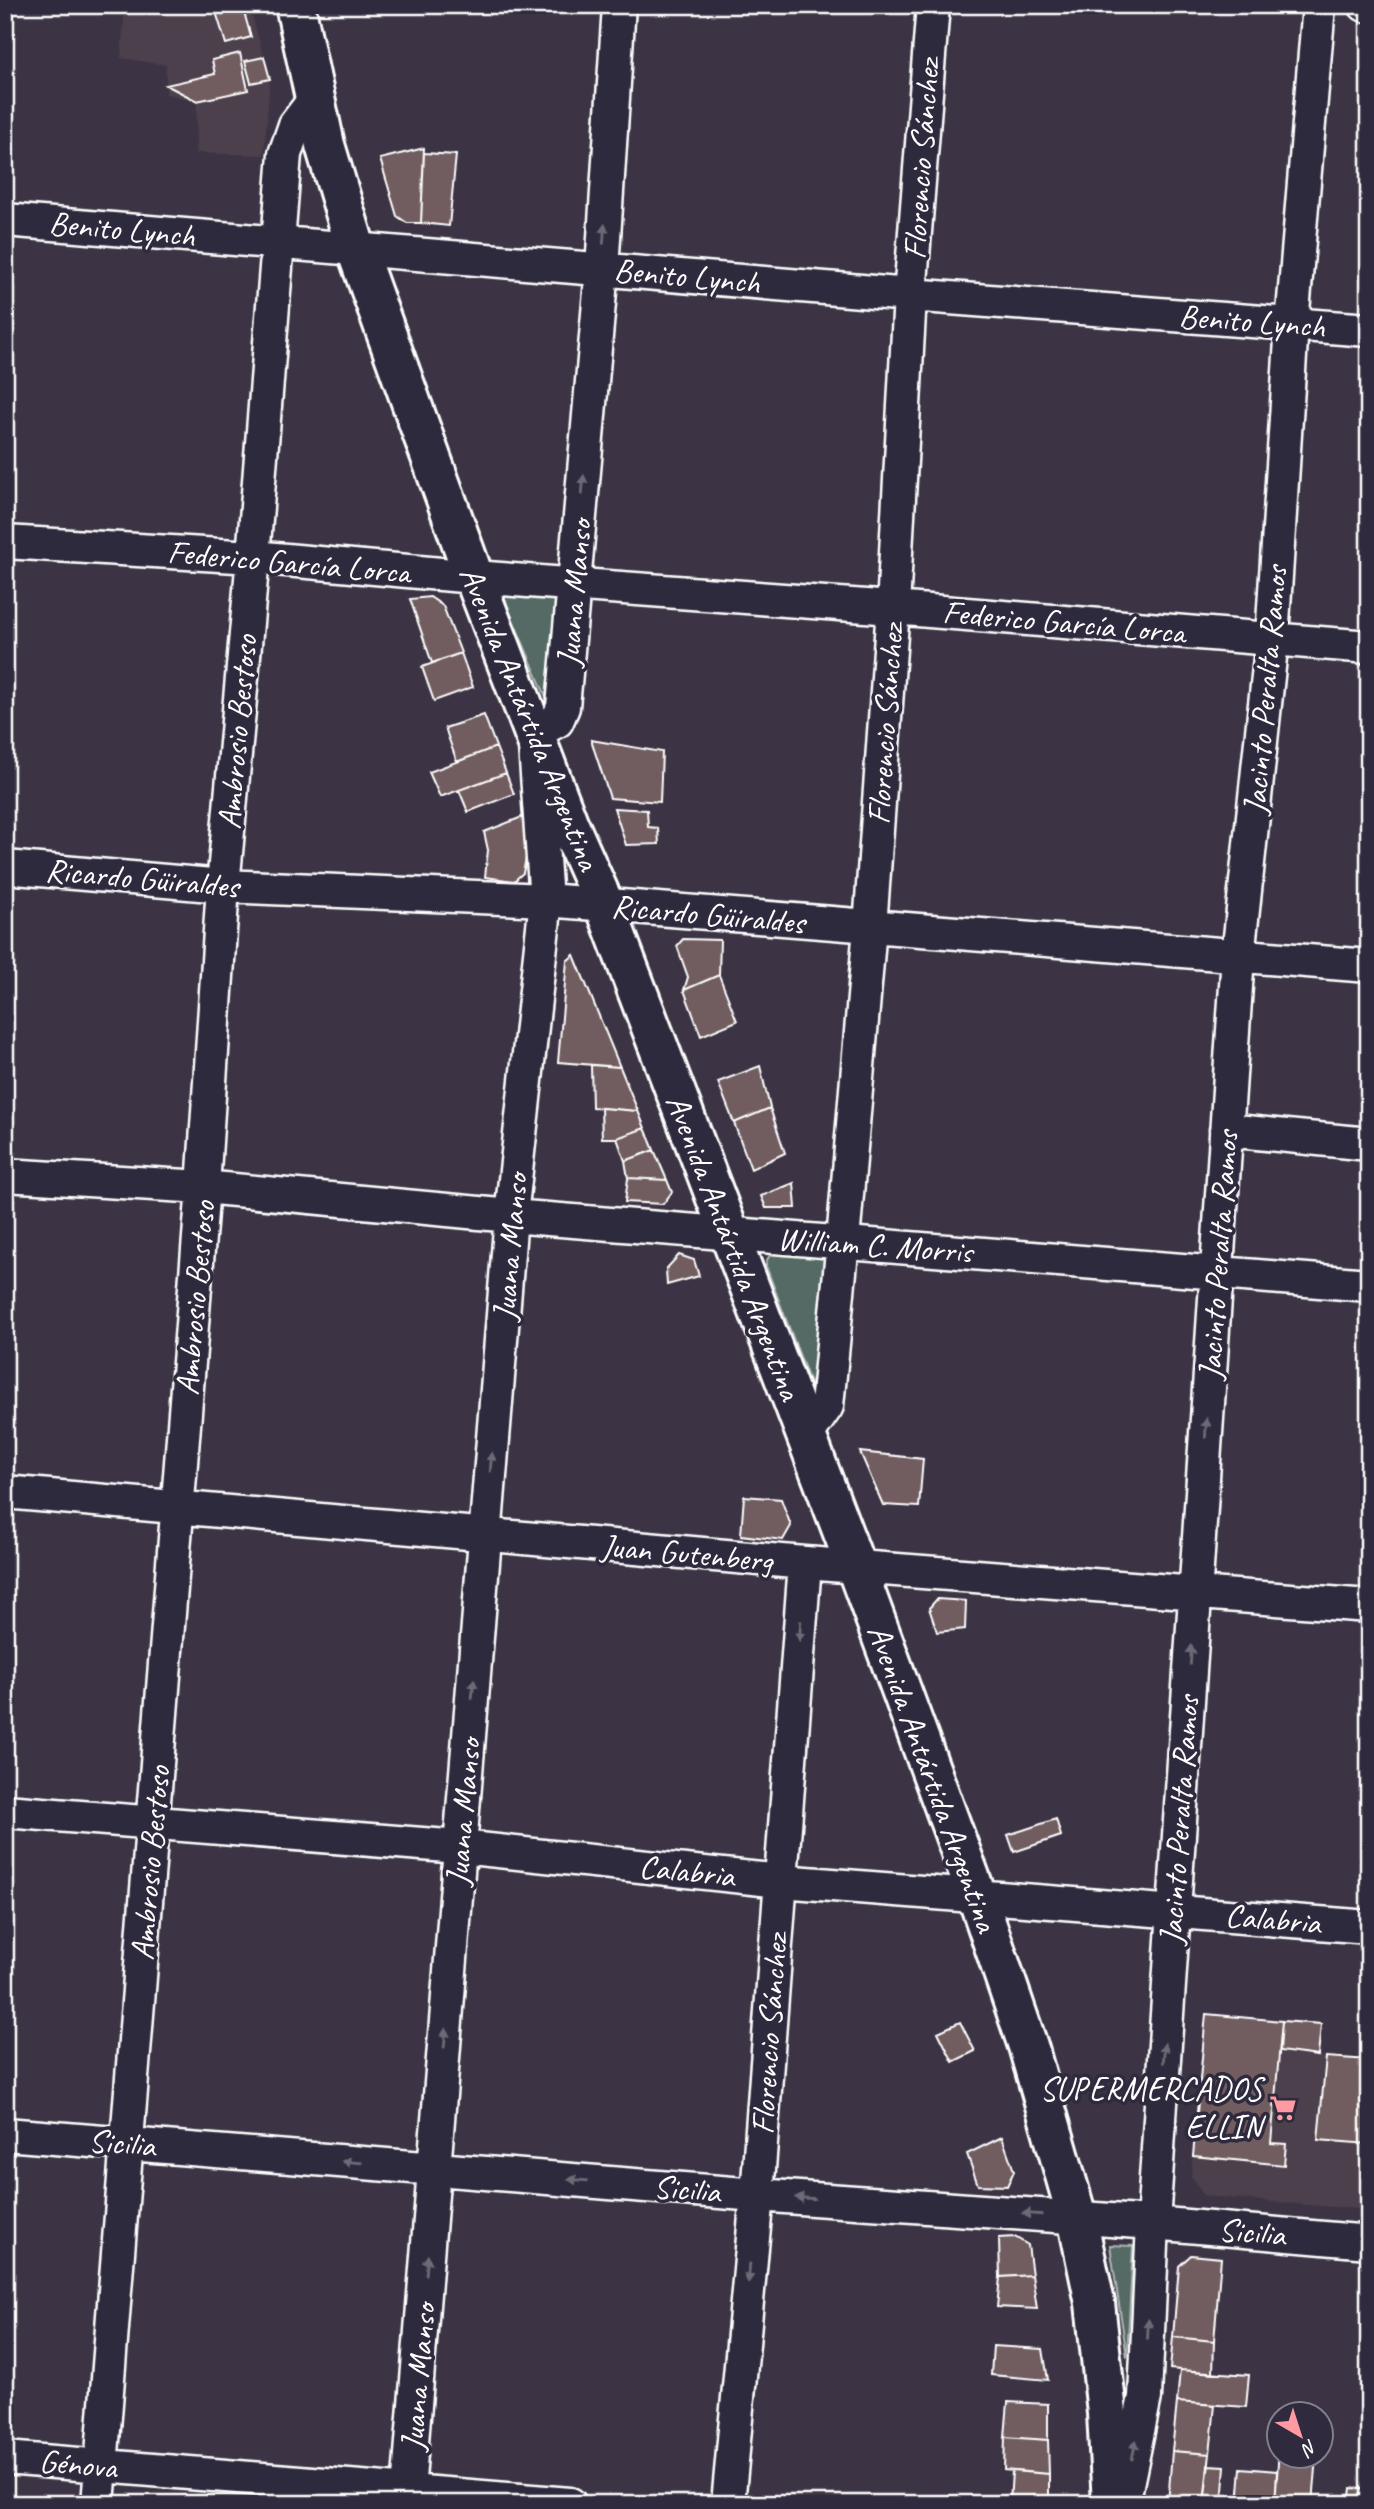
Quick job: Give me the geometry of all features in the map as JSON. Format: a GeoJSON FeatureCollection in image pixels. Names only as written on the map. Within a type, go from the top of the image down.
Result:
{"type":"FeatureCollection","features":[{"type":"Feature","properties":{"kind":"main road","name":"Avenida Antártida Argentina"},"geometry":{"type":"LineString","coordinates":[[295,5],[314,100],[338,193],[356,249],[474,577],[569,825],[606,906],[856,1567],[977,1896],[1035,2068],[1077,2217],[1095,2303],[1107,2413],[1112,2504]]}},
{"type":"Feature","properties":{"kind":"street","name":"Juana Manso"},"geometry":{"type":"LineString","coordinates":[[408,2497],[511,1216],[546,900],[534,733],[557,721],[563,707],[602,269],[619,5]]}},
{"type":"Feature","properties":{"kind":"street","name":"Florencio Sánchez"},"geometry":{"type":"LineString","coordinates":[[806,1436],[827,1406],[843,1241],[870,927],[893,608],[911,295],[933,5]]}},
{"type":"Feature","properties":{"kind":"street","name":"Jacinto Peralta Ramos"},"geometry":{"type":"LineString","coordinates":[[1123,2504],[1145,2397],[1173,1911],[1238,956],[1272,639],[1292,324],[1319,5]]}},
{"type":"Feature","properties":{"kind":"street","name":"Ambrosio Bestoso"},"geometry":{"type":"LineString","coordinates":[[98,2504],[203,1187],[223,886],[253,557],[285,154],[295,125],[314,100]]}},
{"type":"Feature","properties":{"kind":"street","name":"Benito Lynch"},"geometry":{"type":"LineString","coordinates":[[5,220],[1369,330]]}},
{"type":"Feature","properties":{"kind":"street","name":"Federico García Lorca"},"geometry":{"type":"LineString","coordinates":[[5,542],[253,557],[474,577],[1369,647]]}},
{"type":"Feature","properties":{"kind":"street","name":"Ricardo Güiraldes"},"geometry":{"type":"LineString","coordinates":[[5,867],[223,886],[546,900],[1369,966]]}},
{"type":"Feature","properties":{"kind":"street"},"geometry":{"type":"LineString","coordinates":[[1226,1130],[1369,1144]]}},
{"type":"Feature","properties":{"kind":"street","name":"William C. Morris"},"geometry":{"type":"LineString","coordinates":[[5,1175],[203,1187],[511,1216],[1369,1285]]}},
{"type":"Feature","properties":{"kind":"street","name":"Juan Gutenberg"},"geometry":{"type":"LineString","coordinates":[[5,1492],[805,1563],[1369,1606]]}},
{"type":"Feature","properties":{"kind":"street","name":"Florencio Sánchez"},"geometry":{"type":"LineString","coordinates":[[728,2504],[757,2195],[805,1563]]}},
{"type":"Feature","properties":{"kind":"street","name":"Calabria"},"geometry":{"type":"LineString","coordinates":[[5,1811],[460,1847],[781,1881],[1369,1927]]}},
{"type":"Feature","properties":{"kind":"street","name":"Sicilia"},"geometry":{"type":"LineString","coordinates":[[5,2134],[1369,2242]]}},
{"type":"Feature","properties":{"kind":"street","name":"Génova"},"geometry":{"type":"LineString","coordinates":[[5,2458],[408,2497],[570,2504]]}},
{"type":"Feature","properties":{"kind":"shaded area"},"geometry":{"type":"Polygon","coordinates":[[[125,5],[249,5],[270,79],[264,155],[196,153],[197,101],[166,94],[166,65],[121,58],[125,5]]]}},
{"type":"Feature","properties":{"kind":"shaded area","name":"SUPERMERCADOS ELLIN"},"geometry":{"type":"Polygon","coordinates":[[[1206,2014],[1321,2024],[1318,2056],[1369,2060],[1369,2210],[1204,2196],[1191,2176],[1206,2014]]]}},
{"type":"Feature","properties":{"kind":"green space"},"geometry":{"type":"Polygon","coordinates":[[[502,594],[557,598],[546,697],[502,594]]]}},
{"type":"Feature","properties":{"kind":"green space"},"geometry":{"type":"Polygon","coordinates":[[[779,1251],[824,1257],[827,1263],[815,1396],[766,1266],[770,1256],[779,1251]]]}},
{"type":"Feature","properties":{"kind":"green space"},"geometry":{"type":"Polygon","coordinates":[[[1110,2245],[1133,2246],[1127,2357],[1110,2245]]]}},
{"type":"Feature","properties":{"kind":"building"},"geometry":{"type":"Polygon","coordinates":[[[242,5],[251,37],[226,44],[216,12],[242,5]]]}},
{"type":"Feature","properties":{"kind":"building"},"geometry":{"type":"Polygon","coordinates":[[[240,53],[248,90],[197,101],[166,85],[215,74],[212,60],[240,53]]]}},
{"type":"Feature","properties":{"kind":"building"},"geometry":{"type":"Polygon","coordinates":[[[264,57],[270,79],[251,83],[245,61],[264,57]]]}},
{"type":"Feature","properties":{"kind":"building"},"geometry":{"type":"Polygon","coordinates":[[[424,148],[421,223],[407,223],[397,216],[380,159],[424,148]]]}},
{"type":"Feature","properties":{"kind":"building"},"geometry":{"type":"Polygon","coordinates":[[[424,153],[456,155],[449,226],[421,223],[424,153]]]}},
{"type":"Feature","properties":{"kind":"building"},"geometry":{"type":"Polygon","coordinates":[[[430,597],[443,606],[461,653],[432,663],[410,599],[430,597]]]}},
{"type":"Feature","properties":{"kind":"building"},"geometry":{"type":"Polygon","coordinates":[[[461,653],[473,687],[434,701],[422,667],[461,653]]]}},
{"type":"Feature","properties":{"kind":"building"},"geometry":{"type":"Polygon","coordinates":[[[484,715],[496,747],[457,762],[445,728],[484,715]]]}},
{"type":"Feature","properties":{"kind":"building"},"geometry":{"type":"Polygon","coordinates":[[[591,740],[662,752],[660,802],[610,798],[591,740]]]}},
{"type":"Feature","properties":{"kind":"building"},"geometry":{"type":"Polygon","coordinates":[[[496,747],[506,773],[440,797],[429,772],[496,747]]]}},
{"type":"Feature","properties":{"kind":"building"},"geometry":{"type":"Polygon","coordinates":[[[506,773],[514,794],[468,812],[459,790],[506,773]]]}},
{"type":"Feature","properties":{"kind":"building"},"geometry":{"type":"Polygon","coordinates":[[[614,808],[647,810],[648,827],[658,828],[659,844],[626,845],[614,808]]]}},
{"type":"Feature","properties":{"kind":"building"},"geometry":{"type":"Polygon","coordinates":[[[522,817],[530,838],[523,873],[514,881],[485,877],[488,850],[484,832],[522,817]]]}},
{"type":"Feature","properties":{"kind":"building"},"geometry":{"type":"Polygon","coordinates":[[[683,939],[720,940],[719,975],[684,990],[688,977],[677,946],[683,939]]]}},
{"type":"Feature","properties":{"kind":"building"},"geometry":{"type":"Polygon","coordinates":[[[574,955],[620,1067],[558,1062],[567,961],[574,955]]]}},
{"type":"Feature","properties":{"kind":"building"},"geometry":{"type":"Polygon","coordinates":[[[719,975],[737,1021],[701,1036],[684,990],[719,975]]]}},
{"type":"Feature","properties":{"kind":"building"},"geometry":{"type":"Polygon","coordinates":[[[591,1065],[620,1067],[638,1111],[592,1107],[591,1065]]]}},
{"type":"Feature","properties":{"kind":"building"},"geometry":{"type":"Polygon","coordinates":[[[760,1066],[770,1108],[734,1123],[718,1082],[760,1066]]]}},
{"type":"Feature","properties":{"kind":"building"},"geometry":{"type":"Polygon","coordinates":[[[601,1108],[638,1111],[645,1128],[617,1138],[602,1138],[601,1108]]]}},
{"type":"Feature","properties":{"kind":"building"},"geometry":{"type":"Polygon","coordinates":[[[770,1108],[785,1153],[751,1169],[734,1123],[770,1108]]]}},
{"type":"Feature","properties":{"kind":"building"},"geometry":{"type":"Polygon","coordinates":[[[645,1128],[654,1150],[625,1161],[617,1138],[645,1128]]]}},
{"type":"Feature","properties":{"kind":"building"},"geometry":{"type":"Polygon","coordinates":[[[654,1150],[667,1180],[628,1178],[625,1161],[654,1150]]]}},
{"type":"Feature","properties":{"kind":"building"},"geometry":{"type":"Polygon","coordinates":[[[628,1178],[667,1180],[672,1192],[663,1204],[625,1202],[628,1178]]]}},
{"type":"Feature","properties":{"kind":"building"},"geometry":{"type":"Polygon","coordinates":[[[794,1183],[796,1208],[766,1208],[761,1196],[794,1183]]]}},
{"type":"Feature","properties":{"kind":"building"},"geometry":{"type":"Polygon","coordinates":[[[679,1255],[694,1260],[699,1276],[667,1285],[666,1269],[679,1255]]]}},
{"type":"Feature","properties":{"kind":"building"},"geometry":{"type":"Polygon","coordinates":[[[860,1452],[923,1459],[919,1507],[883,1505],[860,1452]]]}},
{"type":"Feature","properties":{"kind":"building"},"geometry":{"type":"Polygon","coordinates":[[[744,1496],[781,1499],[791,1526],[783,1540],[741,1535],[744,1496]]]}},
{"type":"Feature","properties":{"kind":"building"},"geometry":{"type":"Polygon","coordinates":[[[937,1599],[966,1601],[965,1629],[937,1632],[929,1608],[937,1599]]]}},
{"type":"Feature","properties":{"kind":"building"},"geometry":{"type":"Polygon","coordinates":[[[1056,1819],[1061,1836],[1014,1852],[1008,1835],[1056,1819]]]}},
{"type":"Feature","properties":{"kind":"building"},"geometry":{"type":"Polygon","coordinates":[[[1206,2014],[1282,2021],[1271,2143],[1286,2144],[1284,2165],[1193,2156],[1206,2014]]]}},
{"type":"Feature","properties":{"kind":"building"},"geometry":{"type":"Polygon","coordinates":[[[1282,2021],[1321,2024],[1318,2056],[1280,2051],[1282,2021]]]}},
{"type":"Feature","properties":{"kind":"building"},"geometry":{"type":"Polygon","coordinates":[[[960,2022],[975,2051],[953,2062],[938,2032],[960,2022]]]}},
{"type":"Feature","properties":{"kind":"building"},"geometry":{"type":"Polygon","coordinates":[[[1326,2057],[1369,2060],[1369,2144],[1318,2140],[1326,2057]]]}},
{"type":"Feature","properties":{"kind":"building"},"geometry":{"type":"Polygon","coordinates":[[[1002,2137],[1014,2171],[1007,2186],[978,2185],[967,2154],[1002,2137]]]}},
{"type":"Feature","properties":{"kind":"building"},"geometry":{"type":"Polygon","coordinates":[[[1015,2237],[1028,2245],[1032,2275],[1000,2277],[999,2238],[1015,2237]]]}},
{"type":"Feature","properties":{"kind":"building"},"geometry":{"type":"Polygon","coordinates":[[[1191,2255],[1221,2258],[1214,2341],[1173,2337],[1179,2266],[1191,2255]]]}},
{"type":"Feature","properties":{"kind":"building"},"geometry":{"type":"Polygon","coordinates":[[[1032,2275],[1037,2309],[997,2307],[1000,2277],[1032,2275]]]}},
{"type":"Feature","properties":{"kind":"building"},"geometry":{"type":"Polygon","coordinates":[[[1173,2337],[1214,2341],[1213,2373],[1170,2369],[1173,2337]]]}},
{"type":"Feature","properties":{"kind":"building"},"geometry":{"type":"Polygon","coordinates":[[[993,2346],[1043,2349],[1048,2380],[991,2375],[993,2346]]]}},
{"type":"Feature","properties":{"kind":"building"},"geometry":{"type":"Polygon","coordinates":[[[1180,2370],[1249,2375],[1246,2407],[1177,2402],[1180,2370]]]}},
{"type":"Feature","properties":{"kind":"building"},"geometry":{"type":"Polygon","coordinates":[[[1008,2402],[1048,2404],[1048,2440],[1005,2437],[1008,2402]]]}},
{"type":"Feature","properties":{"kind":"building"},"geometry":{"type":"Polygon","coordinates":[[[1177,2402],[1215,2405],[1210,2454],[1172,2451],[1177,2402]]]}},
{"type":"Feature","properties":{"kind":"building"},"geometry":{"type":"Polygon","coordinates":[[[1005,2437],[1048,2440],[1049,2474],[1004,2470],[1005,2437]]]}},
{"type":"Feature","properties":{"kind":"building"},"geometry":{"type":"Polygon","coordinates":[[[1172,2451],[1210,2454],[1204,2504],[1168,2504],[1172,2451]]]}},
{"type":"Feature","properties":{"kind":"building"},"geometry":{"type":"Polygon","coordinates":[[[1208,2465],[1225,2466],[1222,2504],[1204,2504],[1208,2465]]]}},
{"type":"Feature","properties":{"kind":"building"},"geometry":{"type":"Polygon","coordinates":[[[1241,2468],[1277,2471],[1275,2504],[1238,2504],[1241,2468]]]}},
{"type":"Feature","properties":{"kind":"building"},"geometry":{"type":"Polygon","coordinates":[[[1277,2470],[1316,2470],[1313,2504],[1275,2504],[1277,2470]]]}},
{"type":"Feature","properties":{"kind":"building"},"geometry":{"type":"Polygon","coordinates":[[[1012,2471],[1049,2474],[1049,2502],[1010,2504],[1012,2471]]]}},
{"type":"Feature","properties":{"kind":"building"},"geometry":{"type":"Polygon","coordinates":[[[1351,2488],[1369,2490],[1369,2504],[1349,2504],[1351,2488]]]}},
{"type":"Feature","properties":{"kind":"place","name":"SUPERMERCADOS ELLIN"},"geometry":{"type":"Point","coordinates":[1283,2108]}}]}
